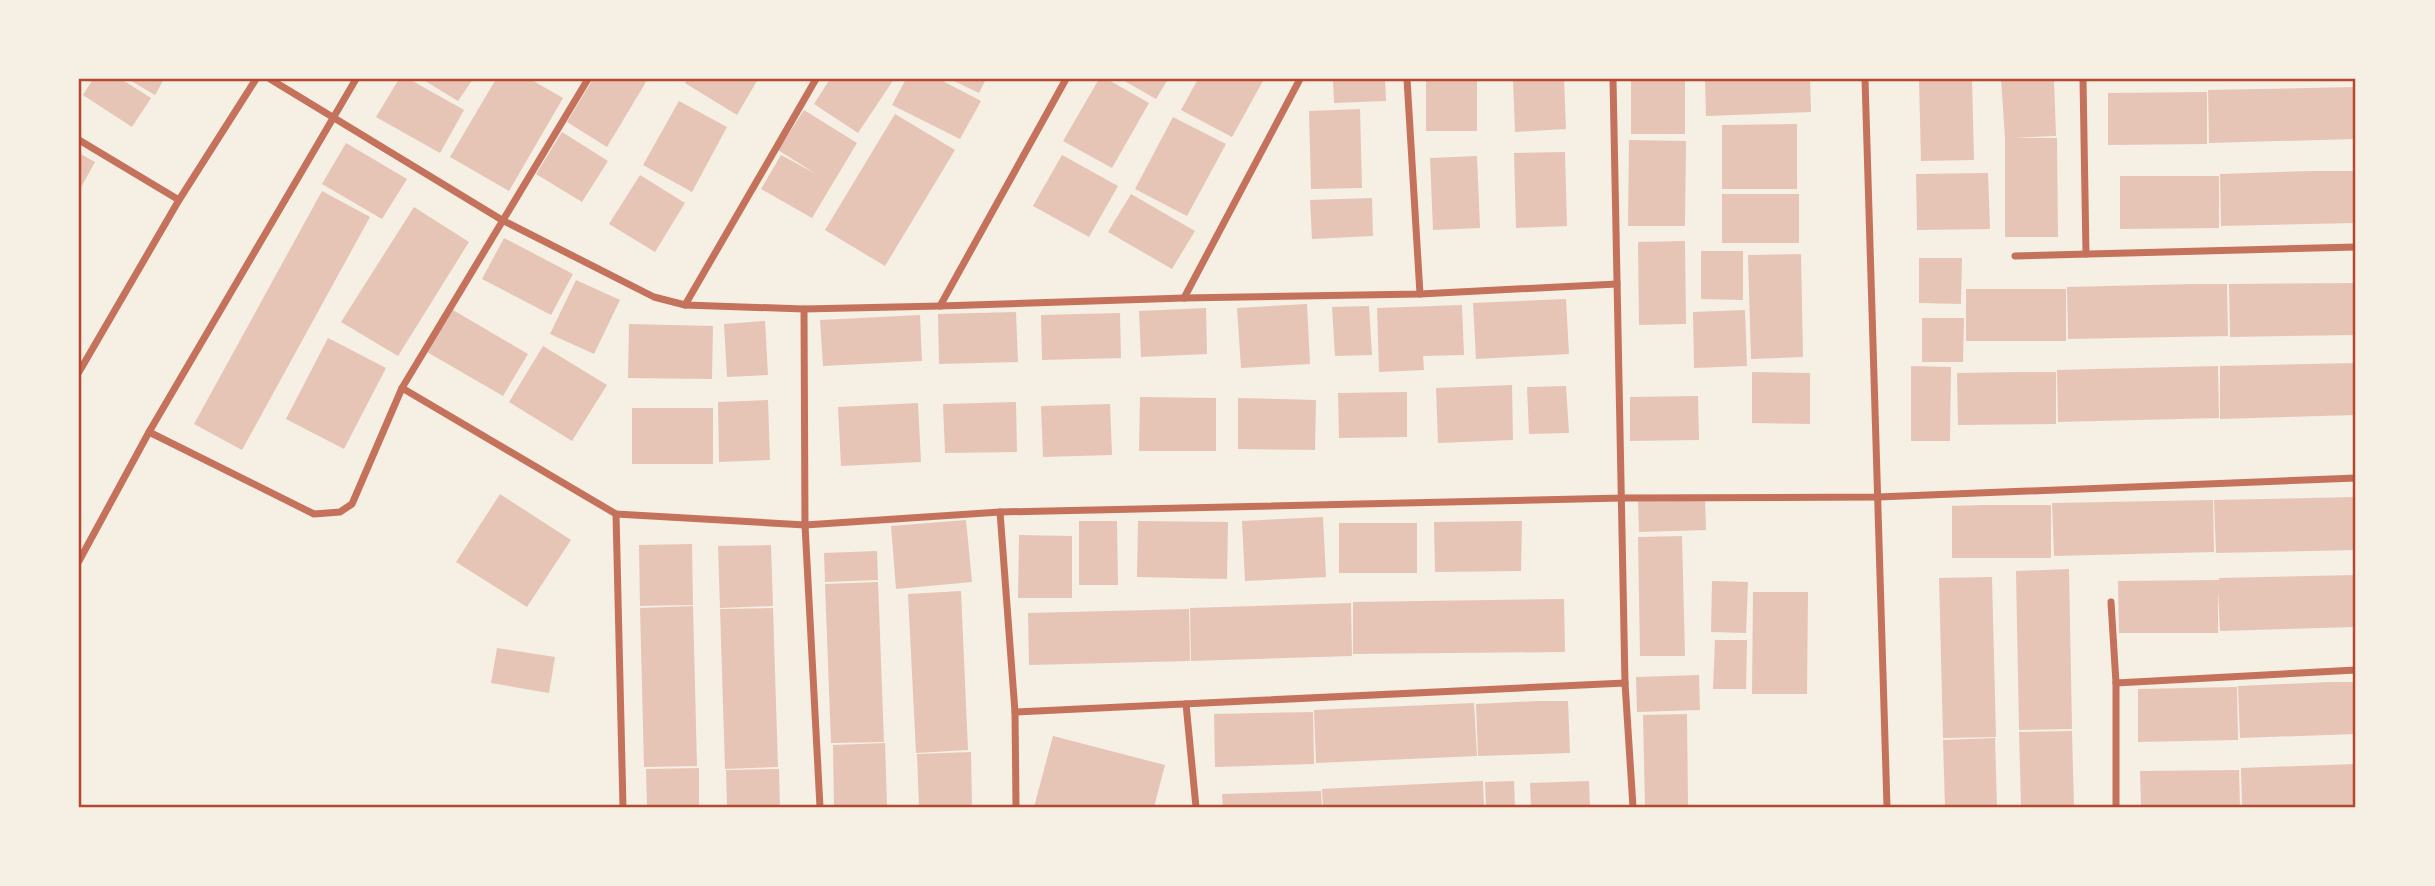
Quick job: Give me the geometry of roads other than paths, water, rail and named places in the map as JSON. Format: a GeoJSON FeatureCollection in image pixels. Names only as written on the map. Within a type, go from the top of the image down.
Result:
{"type":"FeatureCollection","features":[{"type":"Feature","properties":{"kind":"street"},"geometry":{"type":"LineString","coordinates":[[79,372],[179,200],[256,79]]}},
{"type":"Feature","properties":{"kind":"street"},"geometry":{"type":"LineString","coordinates":[[270,79],[502,220],[653,297],[685,304],[804,309],[1420,294],[1618,284]]}},
{"type":"Feature","properties":{"kind":"street"},"geometry":{"type":"LineString","coordinates":[[79,561],[149,432],[356,79]]}},
{"type":"Feature","properties":{"kind":"street"},"geometry":{"type":"LineString","coordinates":[[149,432],[314,514],[340,512],[352,503],[402,388],[588,79]]}},
{"type":"Feature","properties":{"kind":"street"},"geometry":{"type":"LineString","coordinates":[[685,304],[816,79]]}},
{"type":"Feature","properties":{"kind":"street"},"geometry":{"type":"LineString","coordinates":[[940,306],[1066,79]]}},
{"type":"Feature","properties":{"kind":"street"},"geometry":{"type":"LineString","coordinates":[[1184,298],[1300,79]]}},
{"type":"Feature","properties":{"kind":"street"},"geometry":{"type":"LineString","coordinates":[[1407,79],[1420,294]]}},
{"type":"Feature","properties":{"kind":"street"},"geometry":{"type":"LineString","coordinates":[[1613,79],[1625,683],[1633,807]]}},
{"type":"Feature","properties":{"kind":"street"},"geometry":{"type":"LineString","coordinates":[[1865,79],[1887,807]]}},
{"type":"Feature","properties":{"kind":"street"},"geometry":{"type":"LineString","coordinates":[[2083,79],[2086,254]]}},
{"type":"Feature","properties":{"kind":"street"},"geometry":{"type":"LineString","coordinates":[[79,140],[179,200]]}},
{"type":"Feature","properties":{"kind":"street"},"geometry":{"type":"LineString","coordinates":[[2015,256],[2356,247]]}},
{"type":"Feature","properties":{"kind":"street"},"geometry":{"type":"LineString","coordinates":[[804,309],[804,525],[820,807]]}},
{"type":"Feature","properties":{"kind":"street"},"geometry":{"type":"LineString","coordinates":[[402,388],[617,514],[804,525],[1000,512],[1623,498],[1878,497],[2356,478]]}},
{"type":"Feature","properties":{"kind":"street"},"geometry":{"type":"LineString","coordinates":[[1000,512],[1015,712],[1016,807]]}},
{"type":"Feature","properties":{"kind":"street"},"geometry":{"type":"LineString","coordinates":[[617,514],[623,807]]}},
{"type":"Feature","properties":{"kind":"street"},"geometry":{"type":"LineString","coordinates":[[2111,602],[2116,684],[2116,807]]}},
{"type":"Feature","properties":{"kind":"street"},"geometry":{"type":"LineString","coordinates":[[2116,684],[2356,670]]}},
{"type":"Feature","properties":{"kind":"street"},"geometry":{"type":"LineString","coordinates":[[1015,712],[1625,683]]}},
{"type":"Feature","properties":{"kind":"street"},"geometry":{"type":"LineString","coordinates":[[1186,704],[1196,807]]}}]}
